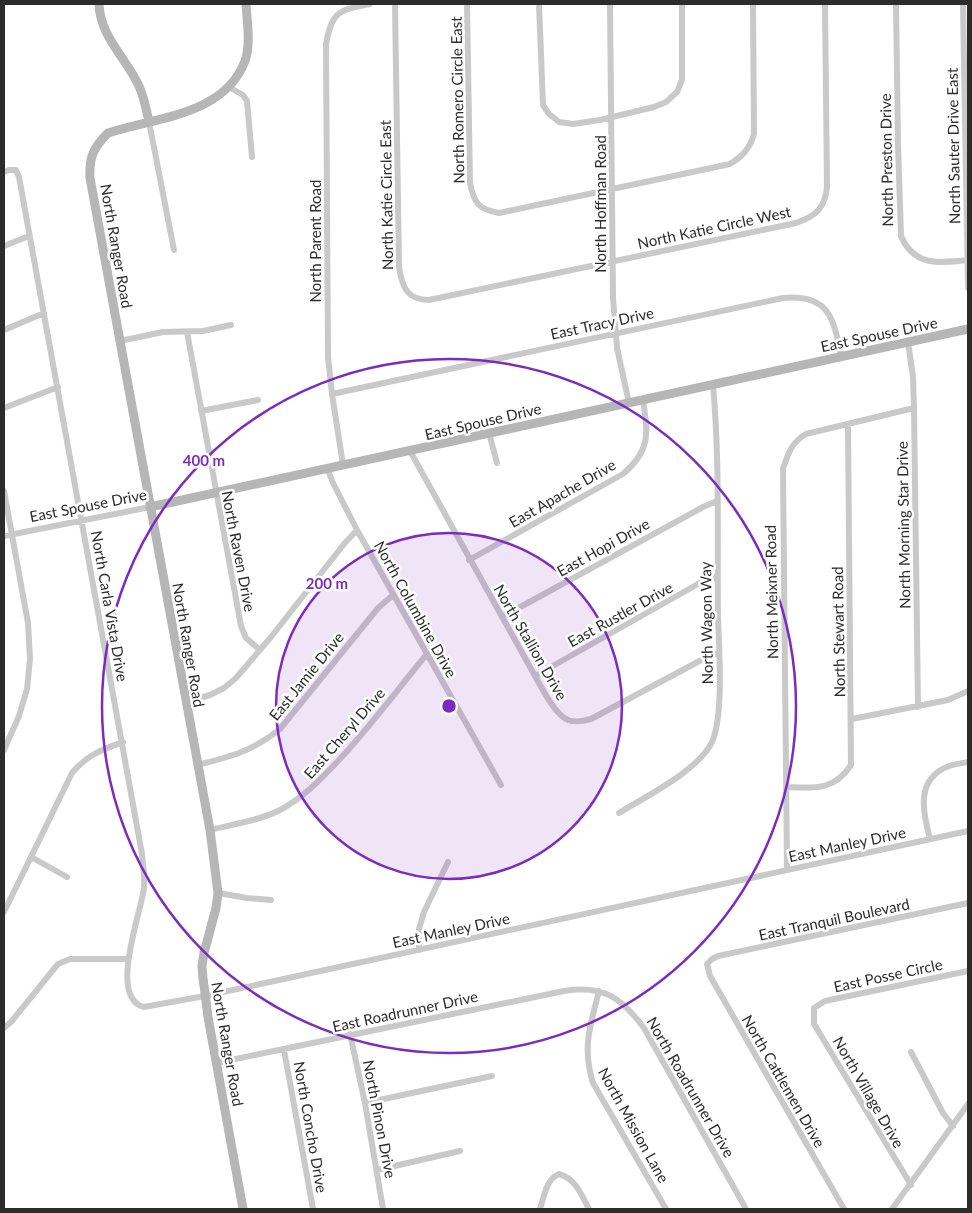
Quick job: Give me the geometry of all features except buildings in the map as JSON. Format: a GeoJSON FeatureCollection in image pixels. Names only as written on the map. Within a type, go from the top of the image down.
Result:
{"type":"FeatureCollection","features":[{"type":"Feature","properties":{"kind":"street"},"geometry":{"type":"LineString","coordinates":[[99,4],[100,15],[106,32],[138,83],[145,101],[174,250]]}},
{"type":"Feature","properties":{"kind":"street"},"geometry":{"type":"LineString","coordinates":[[246,4],[247,44],[245,60],[229,87],[243,95],[247,101],[252,157]]}},
{"type":"Feature","properties":{"kind":"street","name":"North Parent Road"},"geometry":{"type":"LineString","coordinates":[[343,465],[328,357],[326,44],[328,31],[340,11],[370,4]]}},
{"type":"Feature","properties":{"kind":"street","name":"North Katie Circle East"},"geometry":{"type":"LineString","coordinates":[[395,4],[399,267],[401,281],[406,291],[420,300],[439,300],[614,262]]}},
{"type":"Feature","properties":{"kind":"street","name":"North Romero Circle East"},"geometry":{"type":"LineString","coordinates":[[467,4],[470,183],[473,197],[479,206],[487,211],[505,212],[612,189]]}},
{"type":"Feature","properties":{"kind":"street"},"geometry":{"type":"LineString","coordinates":[[540,4],[543,105],[549,114],[559,122],[573,124],[600,120],[654,107],[666,102],[676,92],[682,80],[682,4]]}},
{"type":"Feature","properties":{"kind":"street","name":"North Hoffman Road"},"geometry":{"type":"LineString","coordinates":[[610,4],[613,298],[615,333],[629,403]]}},
{"type":"Feature","properties":{"kind":"street"},"geometry":{"type":"LineString","coordinates":[[612,189],[730,164],[747,150],[754,134],[753,4]]}},
{"type":"Feature","properties":{"kind":"street","name":"North Katie Circle West"},"geometry":{"type":"LineString","coordinates":[[614,262],[796,223],[807,219],[822,207],[826,198],[827,187],[825,4]]}},
{"type":"Feature","properties":{"kind":"street","name":"North Preston Drive"},"geometry":{"type":"LineString","coordinates":[[896,4],[898,174],[901,236],[906,246],[915,255],[930,262],[968,260]]}},
{"type":"Feature","properties":{"kind":"street","name":"North Sauter Drive East"},"geometry":{"type":"LineString","coordinates":[[963,4],[968,288]]}},
{"type":"Feature","properties":{"kind":"street","name":"North Ranger Road"},"geometry":{"type":"LineString","coordinates":[[229,87],[217,98],[199,107],[108,133],[92,152],[89,164],[210,830],[218,893],[202,966],[216,1063],[243,1209]]}},
{"type":"Feature","properties":{"kind":"street","name":"North Carla Vista Drive"},"geometry":{"type":"LineString","coordinates":[[4,172],[16,170],[19,177],[142,854],[144,876],[141,905],[127,959]]}},
{"type":"Feature","properties":{"kind":"street"},"geometry":{"type":"LineString","coordinates":[[4,246],[29,236]]}},
{"type":"Feature","properties":{"kind":"street","name":"East Tracy Drive"},"geometry":{"type":"LineString","coordinates":[[332,394],[615,333],[800,296],[812,299],[823,307],[830,317],[836,330],[841,357]]}},
{"type":"Feature","properties":{"kind":"street"},"geometry":{"type":"LineString","coordinates":[[4,330],[44,312]]}},
{"type":"Feature","properties":{"kind":"street"},"geometry":{"type":"LineString","coordinates":[[120,341],[163,332],[203,331],[231,325]]}},
{"type":"Feature","properties":{"kind":"street","name":"East Spouse Drive"},"geometry":{"type":"LineString","coordinates":[[4,536],[150,507],[968,329]]}},
{"type":"Feature","properties":{"kind":"street","name":"North Raven Drive"},"geometry":{"type":"LineString","coordinates":[[186,332],[241,626],[246,638],[260,650]]}},
{"type":"Feature","properties":{"kind":"street","name":"North Morning Star Drive"},"geometry":{"type":"LineString","coordinates":[[908,342],[914,408],[918,707]]}},
{"type":"Feature","properties":{"kind":"street","name":"North Wagon Way"},"geometry":{"type":"LineString","coordinates":[[619,813],[684,772],[705,753],[712,742],[716,729],[719,693],[719,653],[713,385]]}},
{"type":"Feature","properties":{"kind":"street"},"geometry":{"type":"LineString","coordinates":[[4,408],[58,386]]}},
{"type":"Feature","properties":{"kind":"street"},"geometry":{"type":"LineString","coordinates":[[201,411],[258,400]]}},
{"type":"Feature","properties":{"kind":"street","name":"East Apache Drive"},"geometry":{"type":"LineString","coordinates":[[470,560],[623,474],[634,465],[640,456],[646,440],[646,419],[643,400]]}},
{"type":"Feature","properties":{"kind":"street","name":"North Meixner Road"},"geometry":{"type":"LineString","coordinates":[[787,870],[783,469],[790,448],[797,439],[806,434],[914,408]]}},
{"type":"Feature","properties":{"kind":"street","name":"North Stewart Road"},"geometry":{"type":"LineString","coordinates":[[787,787],[815,788],[826,786],[836,782],[851,765],[848,425]]}},
{"type":"Feature","properties":{"kind":"street"},"geometry":{"type":"LineString","coordinates":[[489,433],[497,463]]}},
{"type":"Feature","properties":{"kind":"street","name":"North Stallion Drive"},"geometry":{"type":"LineString","coordinates":[[410,451],[535,676],[556,711],[567,720],[578,722],[592,720],[707,657],[719,653]]}},
{"type":"Feature","properties":{"kind":"street","name":"North Columbine Drive"},"geometry":{"type":"LineString","coordinates":[[327,468],[332,483],[357,530],[501,785]]}},
{"type":"Feature","properties":{"kind":"street"},"geometry":{"type":"LineString","coordinates":[[4,491],[28,623],[30,658],[27,689],[19,716],[4,750]]}},
{"type":"Feature","properties":{"kind":"street","name":"East Hopi Drive"},"geometry":{"type":"LineString","coordinates":[[502,617],[717,501]]}},
{"type":"Feature","properties":{"kind":"street"},"geometry":{"type":"LineString","coordinates":[[186,702],[210,695],[224,688],[236,678],[357,530]]}},
{"type":"Feature","properties":{"kind":"street","name":"East Rustler Drive"},"geometry":{"type":"LineString","coordinates":[[535,676],[705,580],[718,576]]}},
{"type":"Feature","properties":{"kind":"street","name":"East Jamie Drive"},"geometry":{"type":"LineString","coordinates":[[197,765],[244,752],[280,730],[378,608],[393,595]]}},
{"type":"Feature","properties":{"kind":"street","name":"East Cheryl Drive"},"geometry":{"type":"LineString","coordinates":[[210,830],[259,818],[278,811],[296,801],[314,787],[362,736],[427,654]]}},
{"type":"Feature","properties":{"kind":"street"},"geometry":{"type":"LineString","coordinates":[[852,719],[948,700],[968,691]]}},
{"type":"Feature","properties":{"kind":"street"},"geometry":{"type":"LineString","coordinates":[[4,912],[72,773],[81,763],[97,751],[122,742]]}},
{"type":"Feature","properties":{"kind":"street"},"geometry":{"type":"LineString","coordinates":[[930,840],[923,802],[925,786],[933,775],[949,766],[968,762]]}},
{"type":"Feature","properties":{"kind":"street","name":"East Manley Drive"},"geometry":{"type":"LineString","coordinates":[[127,959],[131,998],[139,1006],[151,1006],[205,996],[968,831]]}},
{"type":"Feature","properties":{"kind":"street"},"geometry":{"type":"LineString","coordinates":[[30,857],[67,877]]}},
{"type":"Feature","properties":{"kind":"street"},"geometry":{"type":"LineString","coordinates":[[419,950],[419,929],[424,912],[448,862]]}},
{"type":"Feature","properties":{"kind":"street"},"geometry":{"type":"LineString","coordinates":[[218,893],[271,900]]}},
{"type":"Feature","properties":{"kind":"street","name":"East Tranquil Boulevard"},"geometry":{"type":"LineString","coordinates":[[707,964],[718,956],[968,903]]}},
{"type":"Feature","properties":{"kind":"street"},"geometry":{"type":"LineString","coordinates":[[4,1028],[58,964],[70,959],[127,959]]}},
{"type":"Feature","properties":{"kind":"street","name":"North Cattlemen Drive"},"geometry":{"type":"LineString","coordinates":[[707,964],[710,976],[844,1209]]}},
{"type":"Feature","properties":{"kind":"street","name":"East Posse Circle"},"geometry":{"type":"LineString","coordinates":[[814,1008],[825,1001],[968,971]]}},
{"type":"Feature","properties":{"kind":"street","name":"East Roadrunner Drive"},"geometry":{"type":"LineString","coordinates":[[216,1063],[564,991],[582,988],[599,991]]}},
{"type":"Feature","properties":{"kind":"street","name":"North Mission Lane"},"geometry":{"type":"LineString","coordinates":[[599,991],[587,1043],[588,1066],[593,1083],[666,1209]]}},
{"type":"Feature","properties":{"kind":"street","name":"North Roadrunner Drive"},"geometry":{"type":"LineString","coordinates":[[599,991],[615,998],[627,1007],[644,1028],[746,1209]]}},
{"type":"Feature","properties":{"kind":"street","name":"North Village Drive"},"geometry":{"type":"LineString","coordinates":[[814,1008],[814,1024],[910,1185]]}},
{"type":"Feature","properties":{"kind":"street","name":"North Pinon Drive"},"geometry":{"type":"LineString","coordinates":[[350,1034],[365,1103],[383,1209]]}},
{"type":"Feature","properties":{"kind":"street","name":"North Concho Drive"},"geometry":{"type":"LineString","coordinates":[[284,1050],[313,1209]]}},
{"type":"Feature","properties":{"kind":"street"},"geometry":{"type":"LineString","coordinates":[[911,1052],[943,1113],[952,1126]]}},
{"type":"Feature","properties":{"kind":"street"},"geometry":{"type":"LineString","coordinates":[[365,1103],[492,1076]]}},
{"type":"Feature","properties":{"kind":"street"},"geometry":{"type":"LineString","coordinates":[[892,1209],[968,1104]]}},
{"type":"Feature","properties":{"kind":"street"},"geometry":{"type":"LineString","coordinates":[[377,1170],[460,1150]]}},
{"type":"Feature","properties":{"kind":"street"},"geometry":{"type":"LineString","coordinates":[[540,1209],[549,1182],[552,1177],[559,1174],[568,1177],[574,1182],[589,1209]]}}]}
